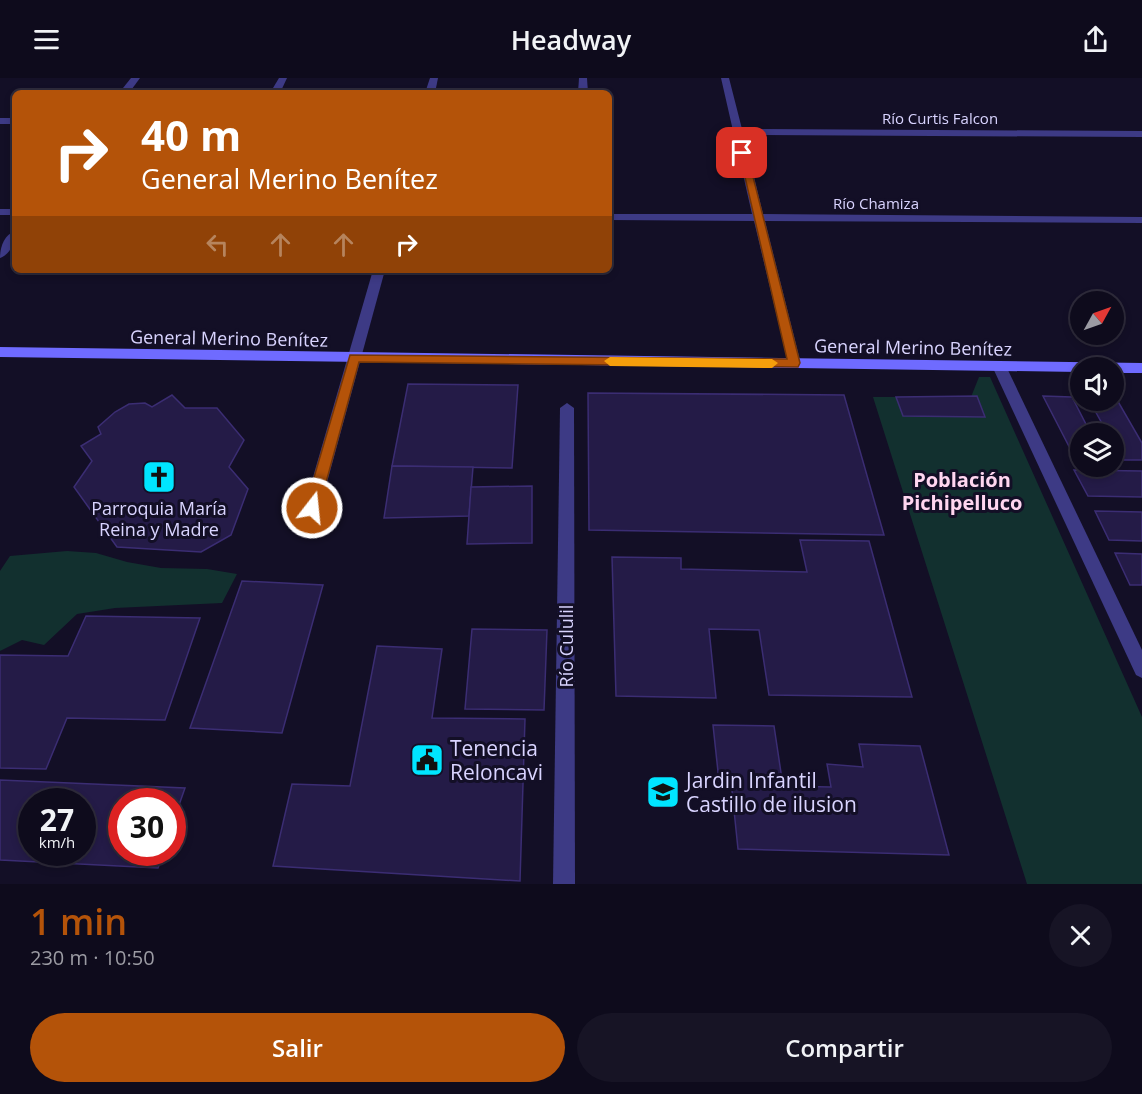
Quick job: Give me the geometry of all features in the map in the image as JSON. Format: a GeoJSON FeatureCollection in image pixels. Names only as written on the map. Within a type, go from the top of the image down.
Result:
{"type":"FeatureCollection","features":[{"type":"Feature","properties":{"kind":"street"},"geometry":{"type":"LineString","coordinates":[[126,90],[136,78]]}},
{"type":"Feature","properties":{"kind":"street"},"geometry":{"type":"LineString","coordinates":[[724,78],[794,363]]}},
{"type":"Feature","properties":{"kind":"street","name":"Río Curtis Falcon"},"geometry":{"type":"LineString","coordinates":[[737,132],[1142,135]]}},
{"type":"Feature","properties":{"kind":"street","name":"Río Chamiza"},"geometry":{"type":"LineString","coordinates":[[612,217],[1142,220]]}},
{"type":"Feature","properties":{"kind":"street"},"geometry":{"type":"LineString","coordinates":[[0,254],[12,239]]}},
{"type":"Feature","properties":{"kind":"street"},"geometry":{"type":"LineString","coordinates":[[312,508],[378,273]]}},
{"type":"Feature","properties":{"kind":"street","name":"General Merino Benítez"},"geometry":{"type":"LineString","coordinates":[[0,352],[1142,368]]}},
{"type":"Feature","properties":{"kind":"street"},"geometry":{"type":"LineString","coordinates":[[999,366],[1142,669]]}},
{"type":"Feature","properties":{"kind":"street","name":"Río Cululil"},"geometry":{"type":"LineString","coordinates":[[564,884],[567,408]]}},
{"type":"Feature","properties":{"kind":"green space"},"geometry":{"type":"Polygon","coordinates":[[[979,377],[990,377],[1142,717],[1142,884],[1027,884],[873,397],[971,397],[979,377]]]}},
{"type":"Feature","properties":{"kind":"green space"},"geometry":{"type":"Polygon","coordinates":[[[67,551],[96,553],[161,568],[207,569],[237,574],[222,603],[115,608],[77,614],[44,645],[22,640],[0,651],[0,571],[10,556],[67,551]]]}},
{"type":"Feature","properties":{"kind":"building"},"geometry":{"type":"Polygon","coordinates":[[[408,384],[518,385],[512,468],[392,466],[408,384]]]}},
{"type":"Feature","properties":{"kind":"building"},"geometry":{"type":"Polygon","coordinates":[[[588,393],[844,395],[884,535],[589,530],[588,393]]]}},
{"type":"Feature","properties":{"kind":"building","name":"Parroquia María Reina y Madre"},"geometry":{"type":"Polygon","coordinates":[[[172,395],[185,408],[217,408],[244,440],[229,467],[248,489],[231,535],[201,552],[117,547],[74,487],[92,461],[81,446],[101,434],[98,427],[115,412],[129,404],[145,403],[152,407],[172,395]]]}},
{"type":"Feature","properties":{"kind":"building"},"geometry":{"type":"Polygon","coordinates":[[[977,396],[985,417],[903,416],[896,397],[977,396]]]}},
{"type":"Feature","properties":{"kind":"building"},"geometry":{"type":"Polygon","coordinates":[[[1043,396],[1070,397],[1070,411],[1079,411],[1085,423],[1070,423],[1070,448],[1043,396]]]}},
{"type":"Feature","properties":{"kind":"building"},"geometry":{"type":"Polygon","coordinates":[[[1095,411],[1124,411],[1142,443],[1142,460],[1124,460],[1124,423],[1102,423],[1095,411]]]}},
{"type":"Feature","properties":{"kind":"building"},"geometry":{"type":"Polygon","coordinates":[[[392,466],[473,467],[469,516],[384,518],[392,466]]]}},
{"type":"Feature","properties":{"kind":"building"},"geometry":{"type":"Polygon","coordinates":[[[1124,471],[1142,471],[1142,497],[1088,496],[1078,477],[1124,477],[1124,471]]]}},
{"type":"Feature","properties":{"kind":"building"},"geometry":{"type":"Polygon","coordinates":[[[532,486],[532,543],[467,544],[471,487],[532,486]]]}},
{"type":"Feature","properties":{"kind":"building"},"geometry":{"type":"Polygon","coordinates":[[[1095,511],[1142,512],[1142,541],[1109,540],[1095,511]]]}},
{"type":"Feature","properties":{"kind":"building"},"geometry":{"type":"Polygon","coordinates":[[[800,540],[869,541],[912,697],[769,695],[759,630],[709,629],[716,698],[616,696],[612,557],[681,558],[681,569],[807,572],[800,540]]]}},
{"type":"Feature","properties":{"kind":"building"},"geometry":{"type":"Polygon","coordinates":[[[1115,553],[1142,554],[1142,585],[1130,585],[1115,553]]]}},
{"type":"Feature","properties":{"kind":"building"},"geometry":{"type":"Polygon","coordinates":[[[242,581],[323,585],[282,733],[190,728],[242,581]]]}},
{"type":"Feature","properties":{"kind":"building"},"geometry":{"type":"Polygon","coordinates":[[[86,616],[200,618],[165,720],[67,718],[46,769],[0,768],[0,655],[68,656],[86,616]]]}},
{"type":"Feature","properties":{"kind":"building"},"geometry":{"type":"Polygon","coordinates":[[[472,629],[547,630],[544,710],[465,709],[472,629]]]}},
{"type":"Feature","properties":{"kind":"building"},"geometry":{"type":"Polygon","coordinates":[[[377,646],[442,649],[432,718],[525,719],[520,881],[273,866],[292,784],[350,786],[377,646]]]}},
{"type":"Feature","properties":{"kind":"building"},"geometry":{"type":"Polygon","coordinates":[[[713,725],[774,726],[783,786],[831,787],[827,764],[863,767],[859,744],[920,746],[949,855],[738,849],[731,781],[719,781],[713,725]]]}},
{"type":"Feature","properties":{"kind":"building"},"geometry":{"type":"Polygon","coordinates":[[[0,780],[185,788],[108,788],[108,865],[96,865],[96,788],[18,788],[18,861],[0,860],[0,780]]]}},
{"type":"Feature","properties":{"kind":"building"},"geometry":{"type":"Polygon","coordinates":[[[118,866],[159,866],[158,868],[118,866]]]}},
{"type":"Feature","properties":{"kind":"slow traffic"},"geometry":{"type":"LineString","coordinates":[[610,361],[772,363]]}},
{"type":"Feature","properties":{"kind":"place","name":"Parroquia María Reina y Madre"},"geometry":{"type":"Point","coordinates":[159,477]}},
{"type":"Feature","properties":{"kind":"place","name":"Tenencia Reloncavi"},"geometry":{"type":"Point","coordinates":[427,760]}},
{"type":"Feature","properties":{"kind":"place","name":"Jardin Infantil Castillo de ilusion"},"geometry":{"type":"Point","coordinates":[663,792]}},
{"type":"Feature","properties":{"kind":"district","name":"Población Pichipelluco"},"geometry":{"type":"Point","coordinates":[962,490]}},
{"type":"Feature","properties":{"kind":"route"},"geometry":{"type":"LineString","coordinates":[[312,508],[354,358],[794,363],[742,153]]}}]}
